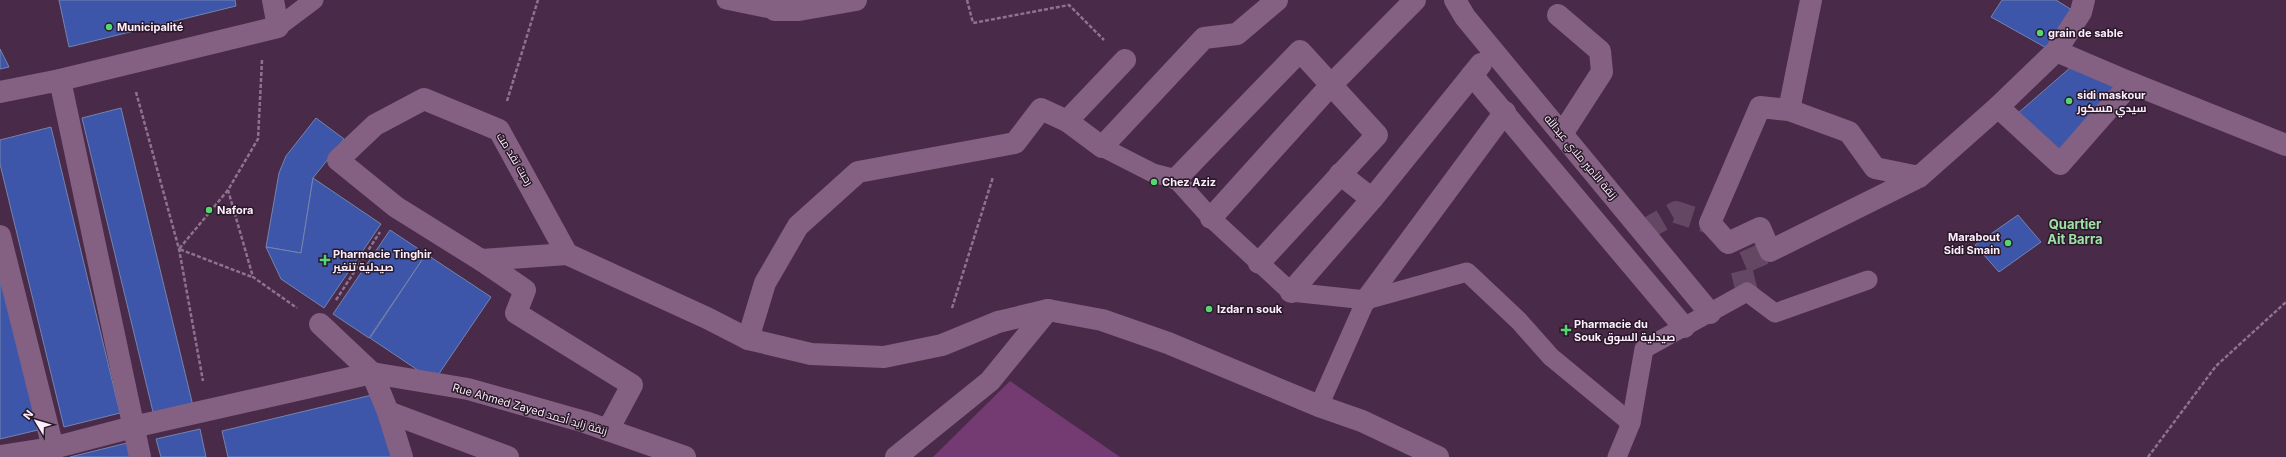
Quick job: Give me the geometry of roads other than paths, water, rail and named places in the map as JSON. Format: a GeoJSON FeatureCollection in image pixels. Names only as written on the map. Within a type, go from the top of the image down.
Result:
{"type":"FeatureCollection","features":[{"type":"Feature","properties":{"kind":"street"},"geometry":{"type":"LineString","coordinates":[[0,92],[60,80],[278,28],[273,0]]}},
{"type":"Feature","properties":{"kind":"street"},"geometry":{"type":"LineString","coordinates":[[774,5],[800,10],[856,0]]}},
{"type":"Feature","properties":{"kind":"street"},"geometry":{"type":"LineString","coordinates":[[748,339],[765,284],[798,226],[858,172],[1015,144],[1041,109],[1067,121],[1102,147],[1204,38],[1237,34],[1277,0]]}},
{"type":"Feature","properties":{"kind":"street"},"geometry":{"type":"LineString","coordinates":[[1211,218],[1331,85],[1415,0]]}},
{"type":"Feature","properties":{"kind":"street","name":"زنقة الأمير ملاي عبدالله"},"geometry":{"type":"LineString","coordinates":[[1455,0],[1465,16],[1492,50],[1710,313]]}},
{"type":"Feature","properties":{"kind":"street"},"geometry":{"type":"LineString","coordinates":[[1789,110],[1811,0]]}},
{"type":"Feature","properties":{"kind":"street"},"geometry":{"type":"LineString","coordinates":[[1919,177],[1875,168],[1849,132],[1789,110],[1760,107],[1710,223],[1728,243],[1760,228],[1770,251],[1919,177],[1998,107],[2056,51],[2081,12],[2084,0]]}},
{"type":"Feature","properties":{"kind":"street"},"geometry":{"type":"LineString","coordinates":[[1558,15],[1600,51],[1602,72],[1562,134]]}},
{"type":"Feature","properties":{"kind":"street"},"geometry":{"type":"LineString","coordinates":[[1291,292],[1372,199],[1492,50]]}},
{"type":"Feature","properties":{"kind":"street"},"geometry":{"type":"LineString","coordinates":[[1176,179],[1300,51],[1377,135],[1259,263]]}},
{"type":"Feature","properties":{"kind":"street"},"geometry":{"type":"LineString","coordinates":[[2056,51],[2131,83],[2286,145]]}},
{"type":"Feature","properties":{"kind":"street"},"geometry":{"type":"LineString","coordinates":[[1067,121],[1125,60]]}},
{"type":"Feature","properties":{"kind":"street"},"geometry":{"type":"LineString","coordinates":[[1472,75],[1505,112],[1684,327]]}},
{"type":"Feature","properties":{"kind":"street"},"geometry":{"type":"LineString","coordinates":[[60,80],[132,427],[140,457]]}},
{"type":"Feature","properties":{"kind":"street"},"geometry":{"type":"LineString","coordinates":[[1998,107],[2060,164],[2131,83]]}},
{"type":"Feature","properties":{"kind":"street","name":"رحبت تقد مت"},"geometry":{"type":"LineString","coordinates":[[567,254],[498,130],[424,99],[375,125],[338,160],[396,207],[481,260],[525,290],[516,313],[632,385],[608,430]]}},
{"type":"Feature","properties":{"kind":"street"},"geometry":{"type":"LineString","coordinates":[[1366,300],[1505,112]]}},
{"type":"Feature","properties":{"kind":"street"},"geometry":{"type":"LineString","coordinates":[[1340,174],[1372,199]]}},
{"type":"Feature","properties":{"kind":"street"},"geometry":{"type":"LineString","coordinates":[[0,236],[53,448]]}},
{"type":"Feature","properties":{"kind":"street"},"geometry":{"type":"LineString","coordinates":[[481,260],[567,254],[707,318],[748,339],[811,354],[884,357],[942,345],[998,322],[1048,310],[1102,320],[1168,343],[1320,406],[1362,421],[1438,457]]}},
{"type":"Feature","properties":{"kind":"street"},"geometry":{"type":"LineString","coordinates":[[896,457],[990,381],[1048,310]]}},
{"type":"Feature","properties":{"kind":"street"},"geometry":{"type":"LineString","coordinates":[[320,324],[372,373],[388,412],[402,457]]}},
{"type":"Feature","properties":{"kind":"street"},"geometry":{"type":"LineString","coordinates":[[0,456],[53,448],[132,427],[209,411],[372,373]]}},
{"type":"Feature","properties":{"kind":"street","name":"Rue Ahmed Zayed زنقة زايد أحمد"},"geometry":{"type":"LineString","coordinates":[[372,373],[468,389],[608,430],[685,457]]}},
{"type":"Feature","properties":{"kind":"street"},"geometry":{"type":"LineString","coordinates":[[388,412],[508,457]]}},
{"type":"Feature","properties":{"kind":"lane"},"geometry":{"type":"LineString","coordinates":[[278,28],[314,0]]}},
{"type":"Feature","properties":{"kind":"lane"},"geometry":{"type":"LineString","coordinates":[[726,0],[774,5]]}},
{"type":"Feature","properties":{"kind":"lane"},"geometry":{"type":"LineString","coordinates":[[1102,147],[1153,173],[1176,179],[1211,218],[1291,292],[1366,300],[1467,272],[1519,321],[1551,357],[1631,423]]}},
{"type":"Feature","properties":{"kind":"lane"},"geometry":{"type":"LineString","coordinates":[[1617,457],[1631,423],[1644,349],[1747,292],[1775,313],[1868,280]]}},
{"type":"Feature","properties":{"kind":"lane"},"geometry":{"type":"LineString","coordinates":[[1320,406],[1366,300]]}},
{"type":"Feature","properties":{"kind":"tunnel"},"geometry":{"type":"LineString","coordinates":[[1643,231],[1676,212],[1710,223]]}},
{"type":"Feature","properties":{"kind":"tunnel"},"geometry":{"type":"LineString","coordinates":[[1747,292],[1740,264],[1770,251]]}},
{"type":"Feature","properties":{"kind":"place","name":"Municipalité"},"geometry":{"type":"Point","coordinates":[109,27]}},
{"type":"Feature","properties":{"kind":"place","name":"grain de sable"},"geometry":{"type":"Point","coordinates":[2040,33]}},
{"type":"Feature","properties":{"kind":"place","name":"sidi maskour سيدي مسكور"},"geometry":{"type":"Point","coordinates":[2069,101]}},
{"type":"Feature","properties":{"kind":"place","name":"Chez Aziz"},"geometry":{"type":"Point","coordinates":[1154,182]}},
{"type":"Feature","properties":{"kind":"place","name":"Nafora"},"geometry":{"type":"Point","coordinates":[209,210]}},
{"type":"Feature","properties":{"kind":"place","name":"Marabout Sidi Smain"},"geometry":{"type":"Point","coordinates":[2008,243]}},
{"type":"Feature","properties":{"kind":"place","name":"Pharmacie Tinghir صيدلية تنغير"},"geometry":{"type":"Point","coordinates":[325,260]}},
{"type":"Feature","properties":{"kind":"place","name":"Izdar n souk"},"geometry":{"type":"Point","coordinates":[1209,309]}},
{"type":"Feature","properties":{"kind":"place","name":"Pharmacie du Souk صيدلية السوق"},"geometry":{"type":"Point","coordinates":[1566,330]}},
{"type":"Feature","properties":{"kind":"district","name":"Quartier Ait Barra"},"geometry":{"type":"Point","coordinates":[2075,232]}}]}
